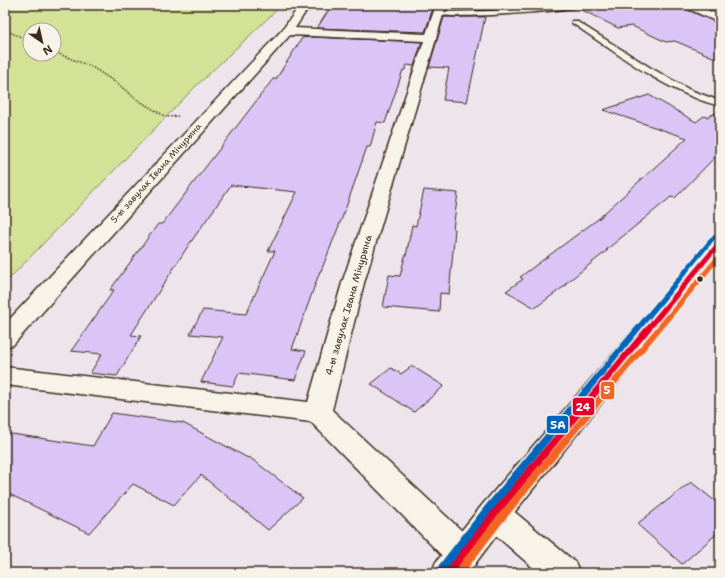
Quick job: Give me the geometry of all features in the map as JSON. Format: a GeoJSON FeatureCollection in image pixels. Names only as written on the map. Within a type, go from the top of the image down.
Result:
{"type":"FeatureCollection","features":[{"type":"Feature","properties":{"kind":"street","name":"5-ы завулак Івана Мічурына"},"geometry":{"type":"LineString","coordinates":[[5,339],[213,110],[287,31],[305,5]]}},
{"type":"Feature","properties":{"kind":"street"},"geometry":{"type":"LineString","coordinates":[[688,5],[720,20]]}},
{"type":"Feature","properties":{"kind":"street","name":"4-ы завулак Івана Мічурына"},"geometry":{"type":"LineString","coordinates":[[318,413],[353,283],[390,161],[439,9]]}},
{"type":"Feature","properties":{"kind":"street"},"geometry":{"type":"LineString","coordinates":[[287,31],[430,38]]}},
{"type":"Feature","properties":{"kind":"street"},"geometry":{"type":"LineString","coordinates":[[5,376],[318,413],[456,563],[494,514],[720,242]]}},
{"type":"Feature","properties":{"kind":"street"},"geometry":{"type":"LineString","coordinates":[[494,514],[563,573]]}},
{"type":"Feature","properties":{"kind":"lane"},"geometry":{"type":"LineString","coordinates":[[439,9],[480,15],[580,5]]}},
{"type":"Feature","properties":{"kind":"lane"},"geometry":{"type":"LineString","coordinates":[[574,22],[648,70],[687,92],[720,104]]}},
{"type":"Feature","properties":{"kind":"path"},"geometry":{"type":"LineString","coordinates":[[5,30],[22,37]]}},
{"type":"Feature","properties":{"kind":"path"},"geometry":{"type":"LineString","coordinates":[[62,55],[92,67],[118,84],[136,99],[166,117],[184,116],[213,110]]}},
{"type":"Feature","properties":{"kind":"green space"},"geometry":{"type":"Polygon","coordinates":[[[5,5],[282,5],[195,87],[5,283],[5,5]]]}},
{"type":"Feature","properties":{"kind":"building"},"geometry":{"type":"Polygon","coordinates":[[[332,5],[434,5],[425,32],[317,28],[332,5]]]}},
{"type":"Feature","properties":{"kind":"building"},"geometry":{"type":"Polygon","coordinates":[[[447,5],[487,5],[486,10],[446,10],[447,5]]]}},
{"type":"Feature","properties":{"kind":"building"},"geometry":{"type":"Polygon","coordinates":[[[584,5],[682,5],[683,8],[720,24],[720,60],[675,41],[666,42],[632,26],[618,28],[578,8],[584,5]]]}},
{"type":"Feature","properties":{"kind":"building"},"geometry":{"type":"Polygon","coordinates":[[[700,5],[720,5],[720,14],[700,5]]]}},
{"type":"Feature","properties":{"kind":"building"},"geometry":{"type":"Polygon","coordinates":[[[444,17],[485,17],[467,102],[443,100],[449,68],[429,67],[444,17]]]}},
{"type":"Feature","properties":{"kind":"building"},"geometry":{"type":"Polygon","coordinates":[[[311,37],[422,42],[414,66],[407,65],[405,70],[403,70],[385,123],[377,122],[370,147],[367,147],[344,213],[320,271],[292,349],[306,351],[295,380],[239,373],[233,386],[201,382],[223,337],[190,334],[203,310],[246,314],[275,251],[268,251],[297,192],[231,185],[188,246],[131,335],[141,336],[117,376],[90,373],[102,354],[71,351],[114,290],[110,290],[158,224],[162,224],[273,79],[276,79],[302,38],[311,37]]]}},
{"type":"Feature","properties":{"kind":"building"},"geometry":{"type":"Polygon","coordinates":[[[649,95],[696,122],[704,116],[707,117],[720,111],[720,152],[675,198],[671,197],[565,284],[566,285],[535,308],[506,291],[523,279],[520,277],[602,216],[687,138],[603,110],[649,95]]]}},
{"type":"Feature","properties":{"kind":"building"},"geometry":{"type":"Polygon","coordinates":[[[424,190],[458,193],[453,229],[455,229],[449,294],[440,293],[439,312],[383,307],[389,275],[400,276],[406,256],[412,225],[416,226],[424,190]]]}},
{"type":"Feature","properties":{"kind":"building"},"geometry":{"type":"Polygon","coordinates":[[[412,366],[444,386],[414,412],[371,384],[391,368],[401,374],[412,366]]]}},
{"type":"Feature","properties":{"kind":"building"},"geometry":{"type":"Polygon","coordinates":[[[112,413],[183,423],[248,458],[249,457],[303,498],[268,530],[201,475],[174,505],[133,484],[89,533],[5,492],[5,433],[93,446],[112,413]]]}},
{"type":"Feature","properties":{"kind":"building"},"geometry":{"type":"Polygon","coordinates":[[[691,482],[720,505],[720,531],[682,564],[637,524],[691,482]]]}},
{"type":"Feature","properties":{"kind":"transit line","name":"5А"},"geometry":{"type":"LineString","coordinates":[[442,568],[488,509],[714,237]]}},
{"type":"Feature","properties":{"kind":"transit line","name":"24"},"geometry":{"type":"LineString","coordinates":[[448,573],[494,514],[720,242]]}},
{"type":"Feature","properties":{"kind":"transit line","name":"5"},"geometry":{"type":"LineString","coordinates":[[458,573],[500,519],[720,255]]}}]}
